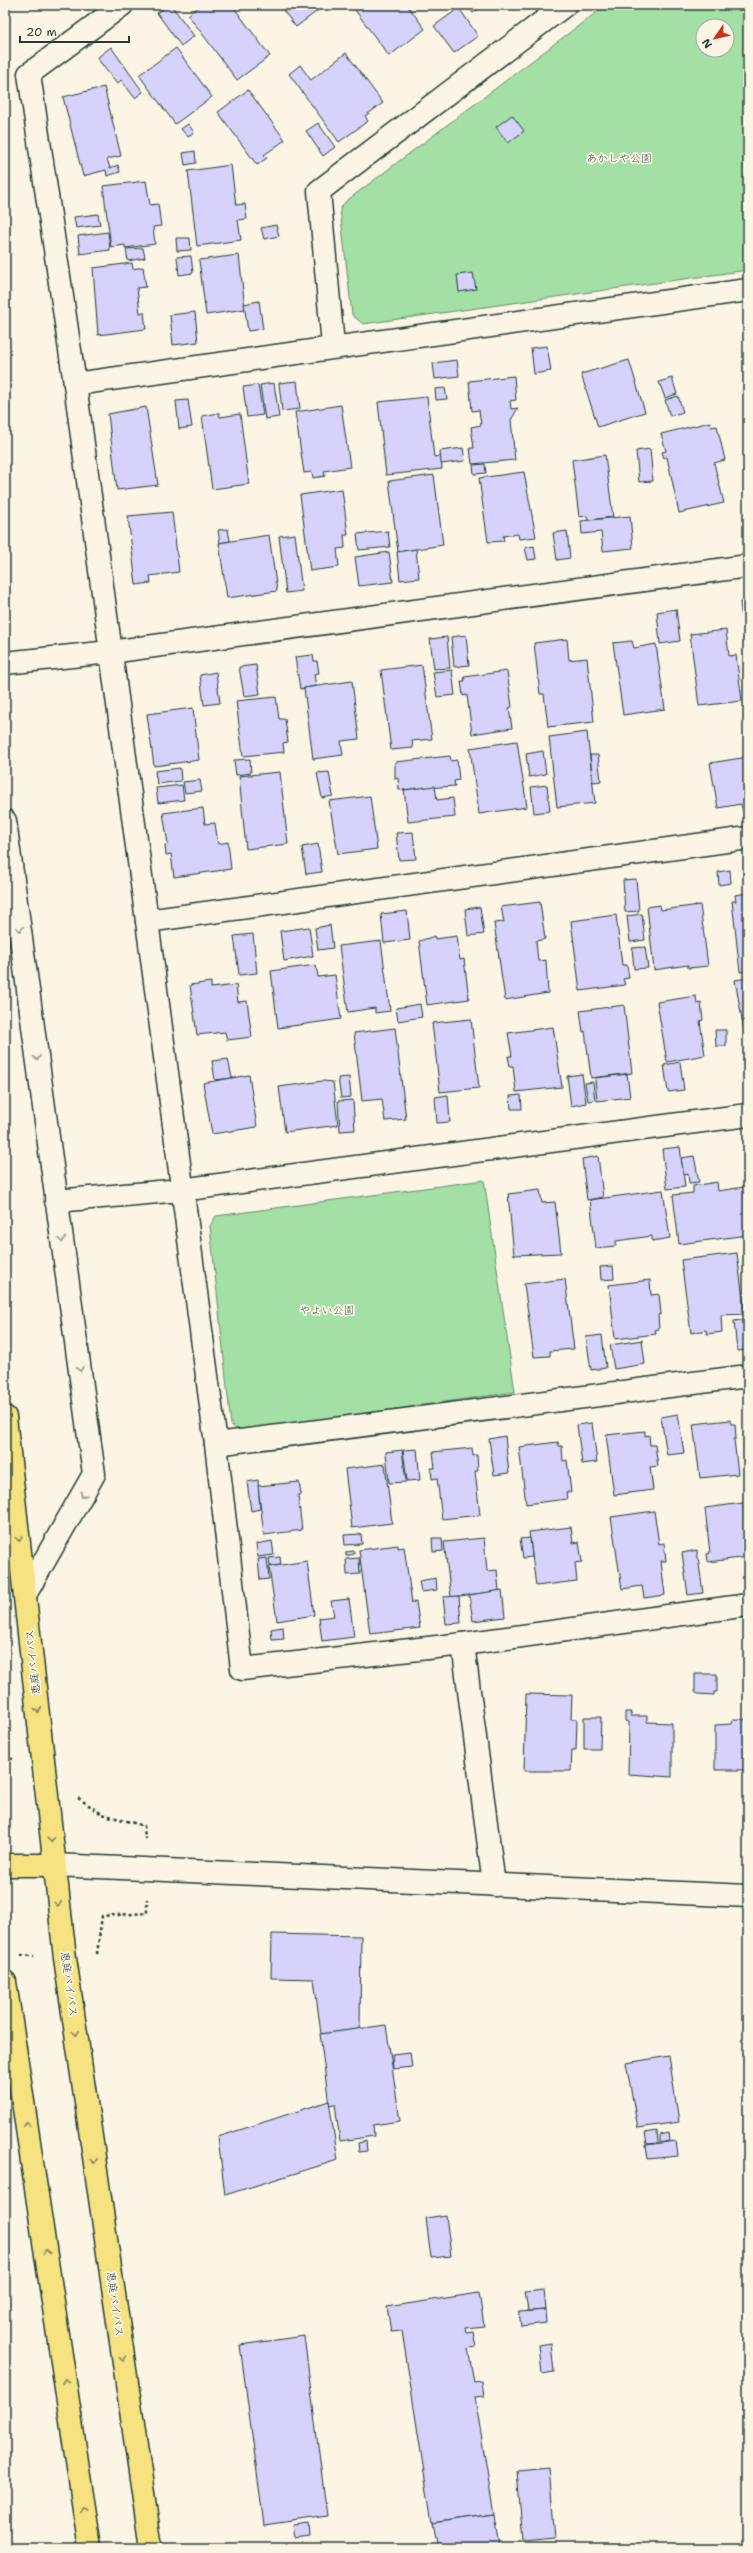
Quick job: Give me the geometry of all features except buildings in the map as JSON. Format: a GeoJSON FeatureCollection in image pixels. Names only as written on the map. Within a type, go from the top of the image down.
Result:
{"type":"FeatureCollection","features":[{"type":"Feature","properties":{"kind":"main road","name":"恵庭バイパス"},"geometry":{"type":"LineString","coordinates":[[5,1417],[26,1593],[65,1958],[151,2548]]}},
{"type":"Feature","properties":{"kind":"main road"},"geometry":{"type":"LineString","coordinates":[[5,1865],[54,1865]]}},
{"type":"Feature","properties":{"kind":"main road"},"geometry":{"type":"LineString","coordinates":[[5,1982],[90,2548]]}},
{"type":"Feature","properties":{"kind":"street"},"geometry":{"type":"LineString","coordinates":[[122,5],[29,74],[75,384],[147,921],[181,1190],[216,1444],[242,1669],[463,1644],[748,1605]]}},
{"type":"Feature","properties":{"kind":"street"},"geometry":{"type":"LineString","coordinates":[[334,346],[319,191],[564,5]]}},
{"type":"Feature","properties":{"kind":"street"},"geometry":{"type":"LineString","coordinates":[[75,384],[334,346],[748,290]]}},
{"type":"Feature","properties":{"kind":"street"},"geometry":{"type":"LineString","coordinates":[[5,663],[110,652],[748,566]]}},
{"type":"Feature","properties":{"kind":"street"},"geometry":{"type":"LineString","coordinates":[[5,821],[94,1474],[26,1593]]}},
{"type":"Feature","properties":{"kind":"street"},"geometry":{"type":"LineString","coordinates":[[147,921],[748,838]]}},
{"type":"Feature","properties":{"kind":"street"},"geometry":{"type":"LineString","coordinates":[[56,1201],[181,1190],[748,1115]]}},
{"type":"Feature","properties":{"kind":"street"},"geometry":{"type":"LineString","coordinates":[[216,1444],[748,1376]]}},
{"type":"Feature","properties":{"kind":"street"},"geometry":{"type":"LineString","coordinates":[[463,1644],[494,1885]]}},
{"type":"Feature","properties":{"kind":"street"},"geometry":{"type":"LineString","coordinates":[[54,1865],[748,1896]]}},
{"type":"Feature","properties":{"kind":"green space","name":"あかしや公園"},"geometry":{"type":"Polygon","coordinates":[[[606,5],[748,5],[748,270],[363,324],[352,315],[340,209],[345,202],[606,5]]]}},
{"type":"Feature","properties":{"kind":"green space","name":"やよい公園"},"geometry":{"type":"Polygon","coordinates":[[[484,1180],[515,1392],[240,1431],[231,1425],[210,1226],[216,1216],[484,1180]]]}}]}
